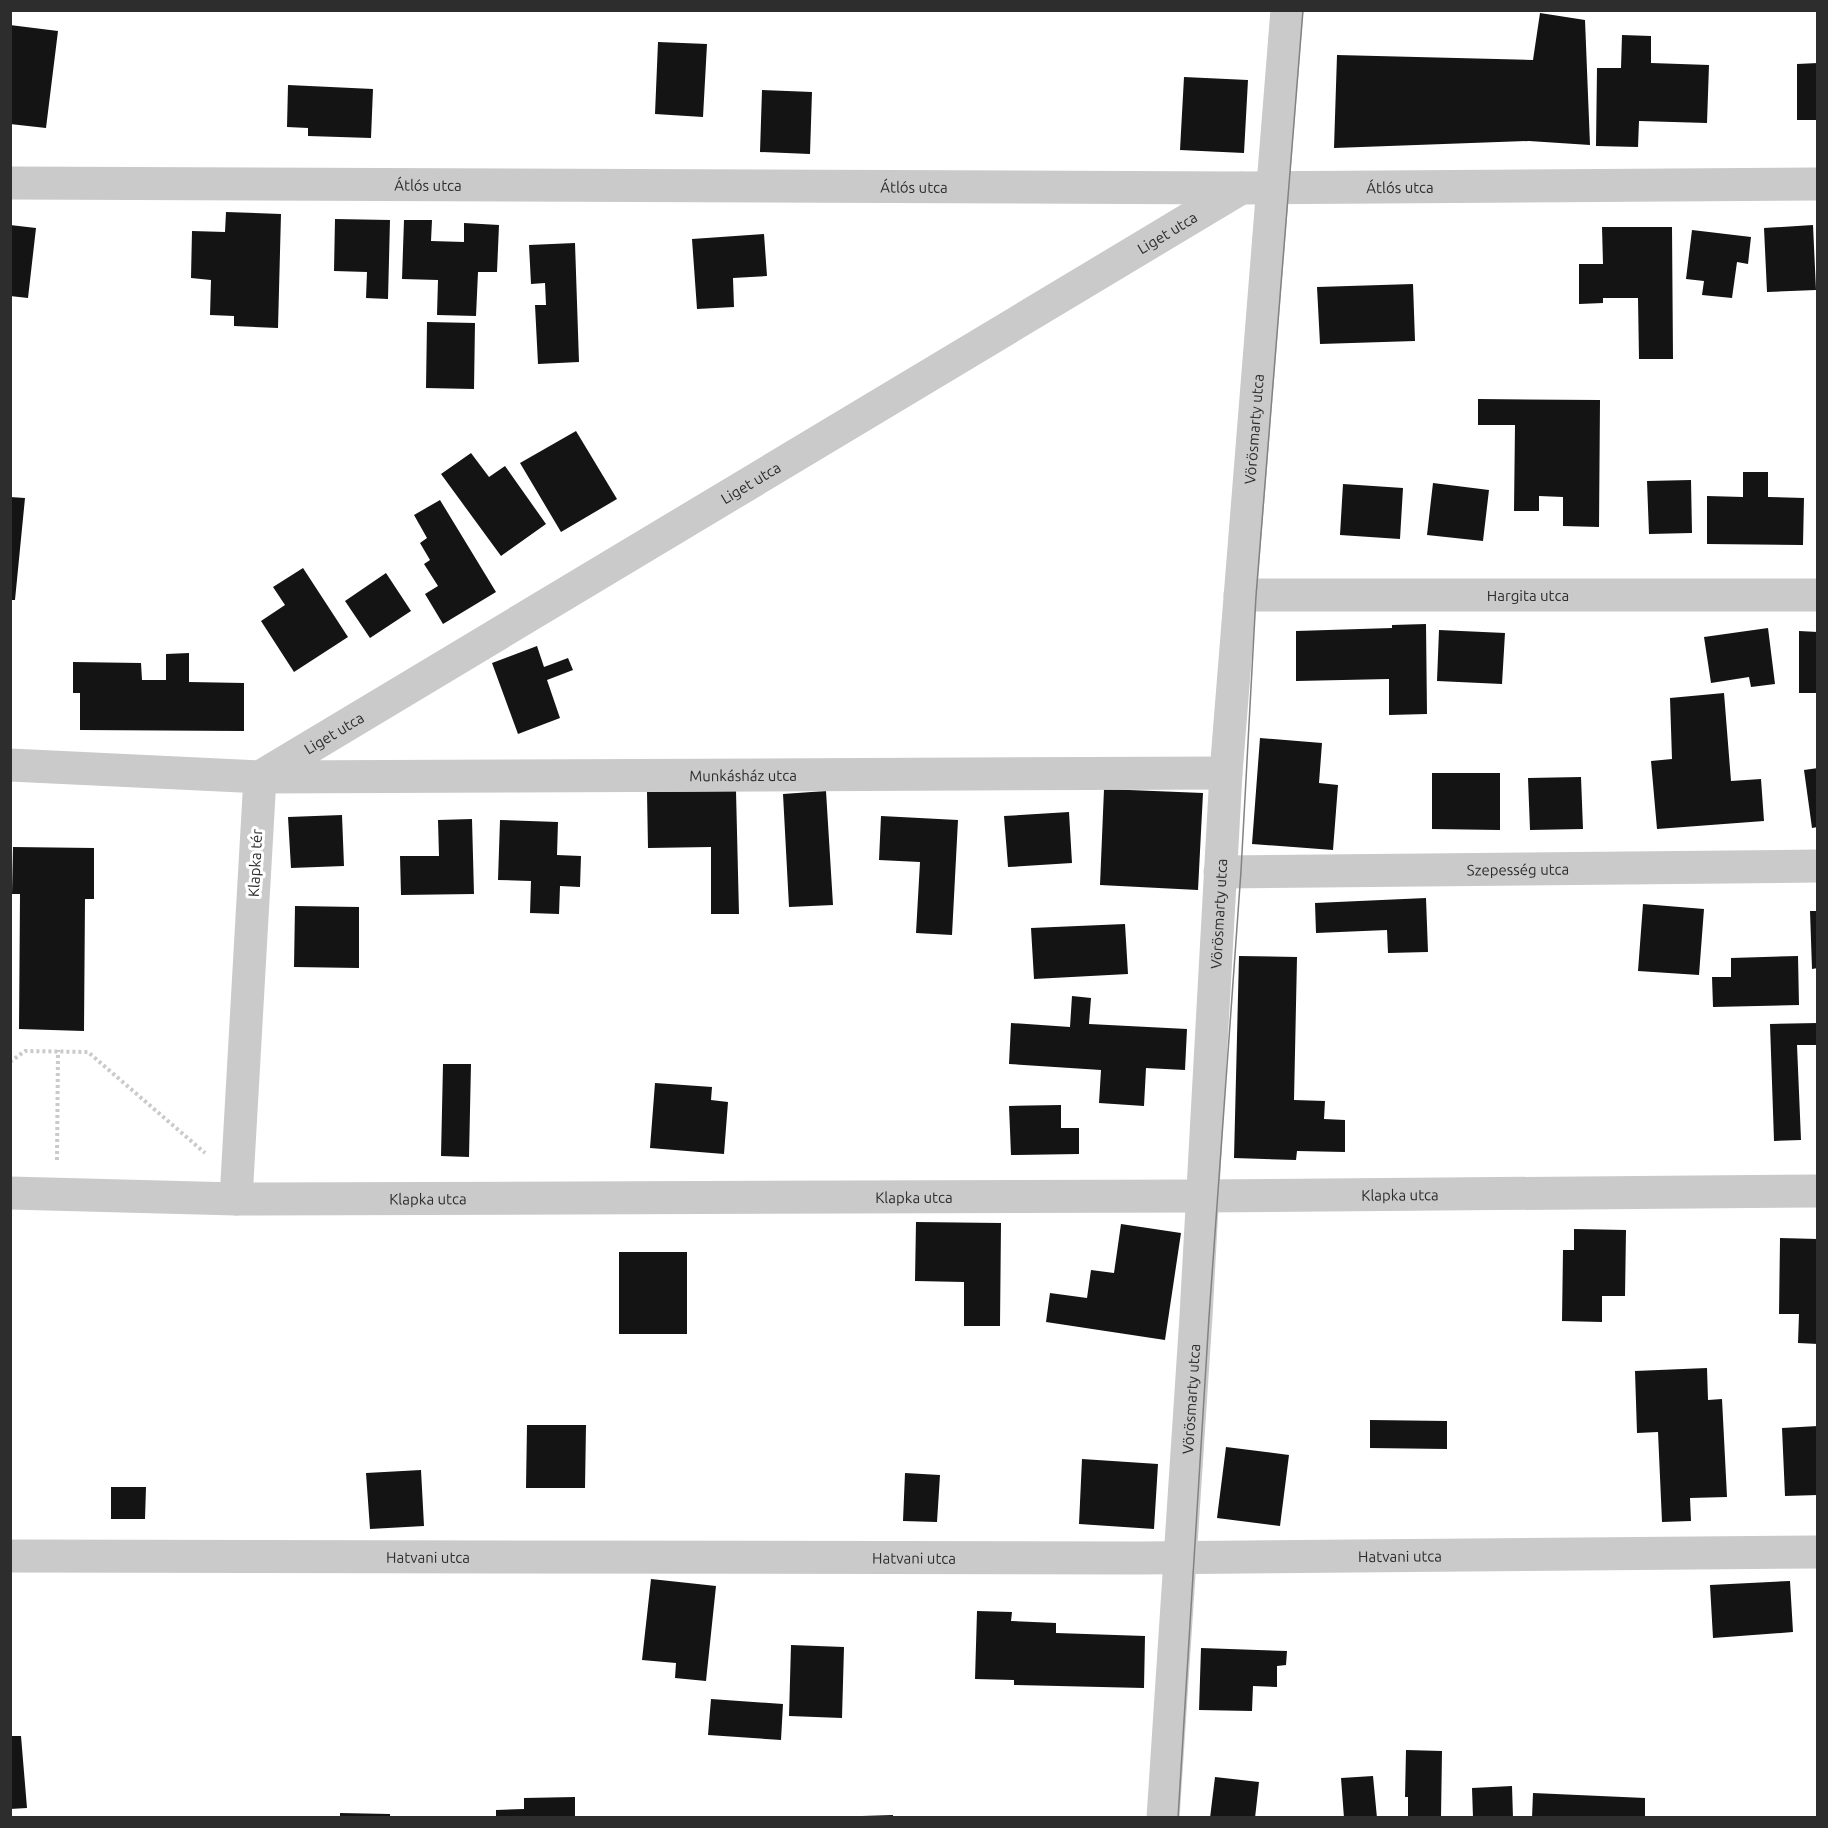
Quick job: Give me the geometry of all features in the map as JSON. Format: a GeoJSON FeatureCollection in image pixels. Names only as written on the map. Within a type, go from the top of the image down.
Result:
{"type":"FeatureCollection","features":[{"type":"Feature","properties":{"kind":"street","name":"Vörösmarty utca"},"geometry":{"type":"LineString","coordinates":[[1163,1818],[1203,1196],[1226,773],[1287,10]]}},
{"type":"Feature","properties":{"kind":"street","name":"Átlós utca"},"geometry":{"type":"LineString","coordinates":[[10,183],[1241,188],[1818,184]]}},
{"type":"Feature","properties":{"kind":"street","name":"Liget utca"},"geometry":{"type":"LineString","coordinates":[[260,777],[1241,188]]}},
{"type":"Feature","properties":{"kind":"street","name":"Hargita utca"},"geometry":{"type":"LineString","coordinates":[[1240,595],[1818,595]]}},
{"type":"Feature","properties":{"kind":"street"},"geometry":{"type":"LineString","coordinates":[[10,765],[260,777]]}},
{"type":"Feature","properties":{"kind":"street","name":"Munkásház utca"},"geometry":{"type":"LineString","coordinates":[[260,777],[1226,773]]}},
{"type":"Feature","properties":{"kind":"street","name":"Klapka tér"},"geometry":{"type":"LineString","coordinates":[[237,1190],[260,777]]}},
{"type":"Feature","properties":{"kind":"street","name":"Szepesség utca"},"geometry":{"type":"LineString","coordinates":[[1220,872],[1818,866]]}},
{"type":"Feature","properties":{"kind":"street","name":"Klapka utca"},"geometry":{"type":"LineString","coordinates":[[10,1193],[237,1190],[1203,1196],[1818,1191]]}},
{"type":"Feature","properties":{"kind":"street","name":"Hatvani utca"},"geometry":{"type":"LineString","coordinates":[[10,1556],[1179,1558],[1818,1552]]}},
{"type":"Feature","properties":{"kind":"path"},"geometry":{"type":"LineString","coordinates":[[57,1168],[58,1050]]}},
{"type":"Feature","properties":{"kind":"path"},"geometry":{"type":"LineString","coordinates":[[10,1062],[25,1051],[88,1052],[237,1190]]}},
{"type":"Feature","properties":{"kind":"building"},"geometry":{"type":"Polygon","coordinates":[[[1540,13],[1585,20],[1590,145],[1529,141],[1334,148],[1337,55],[1533,60],[1540,13]]]}},
{"type":"Feature","properties":{"kind":"building"},"geometry":{"type":"Polygon","coordinates":[[[10,25],[58,31],[46,128],[10,124],[10,25]]]}},
{"type":"Feature","properties":{"kind":"building"},"geometry":{"type":"Polygon","coordinates":[[[1622,35],[1651,36],[1651,63],[1709,65],[1707,123],[1639,121],[1638,147],[1596,146],[1597,68],[1621,68],[1622,35]]]}},
{"type":"Feature","properties":{"kind":"building"},"geometry":{"type":"Polygon","coordinates":[[[658,42],[707,44],[703,117],[655,114],[658,42]]]}},
{"type":"Feature","properties":{"kind":"building"},"geometry":{"type":"Polygon","coordinates":[[[1818,63],[1818,120],[1797,120],[1797,64],[1818,63]]]}},
{"type":"Feature","properties":{"kind":"building"},"geometry":{"type":"Polygon","coordinates":[[[1184,77],[1248,80],[1244,153],[1180,150],[1184,77]]]}},
{"type":"Feature","properties":{"kind":"building"},"geometry":{"type":"Polygon","coordinates":[[[288,85],[373,89],[371,138],[308,136],[308,128],[287,127],[288,85]]]}},
{"type":"Feature","properties":{"kind":"building"},"geometry":{"type":"Polygon","coordinates":[[[762,90],[812,92],[810,154],[760,152],[762,90]]]}},
{"type":"Feature","properties":{"kind":"building"},"geometry":{"type":"Polygon","coordinates":[[[226,212],[281,214],[278,328],[234,326],[234,316],[210,315],[211,280],[191,278],[192,231],[225,232],[226,212]]]}},
{"type":"Feature","properties":{"kind":"building"},"geometry":{"type":"Polygon","coordinates":[[[335,219],[390,220],[388,299],[366,298],[367,272],[334,271],[335,219]]]}},
{"type":"Feature","properties":{"kind":"building"},"geometry":{"type":"Polygon","coordinates":[[[404,220],[432,220],[431,241],[464,242],[464,223],[499,225],[497,272],[478,272],[476,316],[437,315],[438,280],[402,279],[404,220]]]}},
{"type":"Feature","properties":{"kind":"building"},"geometry":{"type":"Polygon","coordinates":[[[10,225],[36,228],[28,298],[10,296],[10,225]]]}},
{"type":"Feature","properties":{"kind":"building"},"geometry":{"type":"Polygon","coordinates":[[[1813,225],[1816,290],[1767,292],[1764,228],[1813,225]]]}},
{"type":"Feature","properties":{"kind":"building"},"geometry":{"type":"Polygon","coordinates":[[[1602,227],[1672,227],[1673,359],[1639,359],[1638,298],[1603,298],[1603,303],[1579,304],[1579,264],[1603,264],[1602,227]]]}},
{"type":"Feature","properties":{"kind":"building"},"geometry":{"type":"Polygon","coordinates":[[[1692,230],[1751,237],[1748,264],[1737,262],[1732,298],[1702,295],[1704,281],[1686,279],[1692,230]]]}},
{"type":"Feature","properties":{"kind":"building"},"geometry":{"type":"Polygon","coordinates":[[[764,234],[767,276],[733,278],[734,307],[697,309],[692,239],[764,234]]]}},
{"type":"Feature","properties":{"kind":"building"},"geometry":{"type":"Polygon","coordinates":[[[575,243],[579,362],[538,364],[535,305],[546,305],[545,283],[531,284],[529,245],[575,243]]]}},
{"type":"Feature","properties":{"kind":"building"},"geometry":{"type":"Polygon","coordinates":[[[1413,284],[1415,341],[1320,344],[1317,287],[1413,284]]]}},
{"type":"Feature","properties":{"kind":"building"},"geometry":{"type":"Polygon","coordinates":[[[427,322],[475,323],[474,389],[426,388],[427,322]]]}},
{"type":"Feature","properties":{"kind":"building"},"geometry":{"type":"Polygon","coordinates":[[[1478,399],[1600,400],[1599,527],[1563,526],[1563,497],[1539,496],[1539,511],[1514,511],[1515,425],[1478,425],[1478,399]]]}},
{"type":"Feature","properties":{"kind":"building"},"geometry":{"type":"Polygon","coordinates":[[[576,431],[617,499],[561,532],[520,463],[576,431]]]}},
{"type":"Feature","properties":{"kind":"building"},"geometry":{"type":"Polygon","coordinates":[[[471,453],[489,477],[505,466],[546,524],[501,556],[441,474],[471,453]]]}},
{"type":"Feature","properties":{"kind":"building"},"geometry":{"type":"Polygon","coordinates":[[[1743,472],[1768,472],[1768,497],[1804,498],[1803,545],[1707,544],[1707,496],[1743,497],[1743,472]]]}},
{"type":"Feature","properties":{"kind":"building"},"geometry":{"type":"Polygon","coordinates":[[[1691,480],[1692,533],[1649,534],[1647,481],[1691,480]]]}},
{"type":"Feature","properties":{"kind":"building"},"geometry":{"type":"Polygon","coordinates":[[[1433,483],[1489,490],[1483,541],[1427,535],[1433,483]]]}},
{"type":"Feature","properties":{"kind":"building"},"geometry":{"type":"Polygon","coordinates":[[[1343,484],[1403,488],[1400,539],[1340,535],[1343,484]]]}},
{"type":"Feature","properties":{"kind":"building"},"geometry":{"type":"Polygon","coordinates":[[[10,497],[25,498],[15,600],[10,600],[10,497]]]}},
{"type":"Feature","properties":{"kind":"building"},"geometry":{"type":"Polygon","coordinates":[[[440,500],[496,592],[443,624],[425,594],[438,586],[424,564],[430,560],[420,543],[427,538],[414,515],[440,500]]]}},
{"type":"Feature","properties":{"kind":"building"},"geometry":{"type":"Polygon","coordinates":[[[303,568],[348,637],[294,672],[261,621],[285,605],[273,587],[303,568]]]}},
{"type":"Feature","properties":{"kind":"building"},"geometry":{"type":"Polygon","coordinates":[[[386,573],[411,611],[370,638],[345,601],[386,573]]]}},
{"type":"Feature","properties":{"kind":"building"},"geometry":{"type":"Polygon","coordinates":[[[1426,624],[1427,714],[1389,715],[1389,679],[1296,681],[1296,631],[1392,628],[1392,625],[1426,624]]]}},
{"type":"Feature","properties":{"kind":"building"},"geometry":{"type":"Polygon","coordinates":[[[1768,628],[1775,684],[1751,687],[1749,677],[1711,683],[1704,637],[1768,628]]]}},
{"type":"Feature","properties":{"kind":"building"},"geometry":{"type":"Polygon","coordinates":[[[1439,630],[1505,633],[1502,684],[1437,681],[1439,630]]]}},
{"type":"Feature","properties":{"kind":"building"},"geometry":{"type":"Polygon","coordinates":[[[1799,631],[1818,632],[1818,693],[1799,693],[1799,631]]]}},
{"type":"Feature","properties":{"kind":"building"},"geometry":{"type":"Polygon","coordinates":[[[537,646],[544,667],[568,658],[573,670],[547,680],[560,718],[518,734],[492,663],[537,646]]]}},
{"type":"Feature","properties":{"kind":"building"},"geometry":{"type":"Polygon","coordinates":[[[189,653],[189,682],[244,683],[244,731],[80,730],[80,693],[73,693],[73,662],[141,663],[142,680],[166,680],[166,654],[189,653]]]}},
{"type":"Feature","properties":{"kind":"building"},"geometry":{"type":"Polygon","coordinates":[[[1724,693],[1731,781],[1761,779],[1764,821],[1657,829],[1651,761],[1672,759],[1670,698],[1724,693]]]}},
{"type":"Feature","properties":{"kind":"building"},"geometry":{"type":"Polygon","coordinates":[[[1260,738],[1322,743],[1319,783],[1338,785],[1333,850],[1252,844],[1260,738]]]}},
{"type":"Feature","properties":{"kind":"building"},"geometry":{"type":"Polygon","coordinates":[[[1818,768],[1818,827],[1812,828],[1804,770],[1818,768]]]}},
{"type":"Feature","properties":{"kind":"building"},"geometry":{"type":"Polygon","coordinates":[[[1432,773],[1500,773],[1500,830],[1432,829],[1432,773]]]}},
{"type":"Feature","properties":{"kind":"building"},"geometry":{"type":"Polygon","coordinates":[[[1581,777],[1583,829],[1530,830],[1528,778],[1581,777]]]}},
{"type":"Feature","properties":{"kind":"building"},"geometry":{"type":"Polygon","coordinates":[[[1104,789],[1203,793],[1198,890],[1100,885],[1104,789]]]}},
{"type":"Feature","properties":{"kind":"building"},"geometry":{"type":"Polygon","coordinates":[[[736,791],[739,914],[711,914],[711,847],[648,848],[647,792],[736,791]]]}},
{"type":"Feature","properties":{"kind":"building"},"geometry":{"type":"Polygon","coordinates":[[[826,791],[833,905],[789,907],[783,794],[826,791]]]}},
{"type":"Feature","properties":{"kind":"building"},"geometry":{"type":"Polygon","coordinates":[[[1069,812],[1072,863],[1008,867],[1004,816],[1069,812]]]}},
{"type":"Feature","properties":{"kind":"building"},"geometry":{"type":"Polygon","coordinates":[[[342,815],[344,866],[291,868],[288,817],[342,815]]]}},
{"type":"Feature","properties":{"kind":"building"},"geometry":{"type":"Polygon","coordinates":[[[881,816],[958,820],[952,935],[916,933],[920,862],[879,860],[881,816]]]}},
{"type":"Feature","properties":{"kind":"building"},"geometry":{"type":"Polygon","coordinates":[[[472,819],[474,894],[401,895],[400,856],[439,856],[438,820],[472,819]]]}},
{"type":"Feature","properties":{"kind":"building"},"geometry":{"type":"Polygon","coordinates":[[[500,820],[558,822],[557,855],[581,856],[580,887],[560,886],[559,914],[530,913],[531,881],[498,880],[500,820]]]}},
{"type":"Feature","properties":{"kind":"building"},"geometry":{"type":"Polygon","coordinates":[[[13,847],[94,848],[94,899],[85,899],[84,1031],[19,1029],[20,894],[12,894],[13,847]]]}},
{"type":"Feature","properties":{"kind":"building"},"geometry":{"type":"Polygon","coordinates":[[[1426,898],[1428,952],[1388,953],[1387,930],[1316,933],[1315,903],[1426,898]]]}},
{"type":"Feature","properties":{"kind":"building"},"geometry":{"type":"Polygon","coordinates":[[[1643,904],[1704,909],[1699,975],[1638,971],[1643,904]]]}},
{"type":"Feature","properties":{"kind":"building"},"geometry":{"type":"Polygon","coordinates":[[[295,906],[359,907],[359,968],[294,967],[295,906]]]}},
{"type":"Feature","properties":{"kind":"building"},"geometry":{"type":"Polygon","coordinates":[[[1810,911],[1818,911],[1818,968],[1812,969],[1810,911]]]}},
{"type":"Feature","properties":{"kind":"building"},"geometry":{"type":"Polygon","coordinates":[[[1125,924],[1128,974],[1034,979],[1031,928],[1125,924]]]}},
{"type":"Feature","properties":{"kind":"building"},"geometry":{"type":"Polygon","coordinates":[[[1239,956],[1297,957],[1294,1100],[1325,1101],[1324,1119],[1345,1120],[1345,1152],[1297,1151],[1296,1160],[1234,1158],[1239,956]]]}},
{"type":"Feature","properties":{"kind":"building"},"geometry":{"type":"Polygon","coordinates":[[[1798,956],[1799,1005],[1713,1007],[1712,977],[1731,977],[1731,958],[1798,956]]]}},
{"type":"Feature","properties":{"kind":"building"},"geometry":{"type":"Polygon","coordinates":[[[1072,996],[1091,998],[1089,1024],[1187,1029],[1185,1070],[1146,1068],[1144,1106],[1099,1103],[1101,1070],[1009,1064],[1011,1023],[1070,1027],[1072,996]]]}},
{"type":"Feature","properties":{"kind":"building"},"geometry":{"type":"Polygon","coordinates":[[[1818,1023],[1818,1045],[1797,1045],[1801,1140],[1774,1141],[1770,1024],[1818,1023]]]}},
{"type":"Feature","properties":{"kind":"building"},"geometry":{"type":"Polygon","coordinates":[[[443,1064],[471,1064],[469,1157],[441,1156],[443,1064]]]}},
{"type":"Feature","properties":{"kind":"building"},"geometry":{"type":"Polygon","coordinates":[[[655,1083],[712,1087],[711,1100],[728,1102],[724,1154],[650,1148],[655,1083]]]}},
{"type":"Feature","properties":{"kind":"building"},"geometry":{"type":"Polygon","coordinates":[[[1061,1105],[1061,1128],[1079,1128],[1079,1154],[1011,1155],[1009,1106],[1061,1105]]]}},
{"type":"Feature","properties":{"kind":"building"},"geometry":{"type":"Polygon","coordinates":[[[916,1222],[1001,1223],[1000,1326],[964,1326],[964,1282],[915,1281],[916,1222]]]}},
{"type":"Feature","properties":{"kind":"building"},"geometry":{"type":"Polygon","coordinates":[[[1121,1224],[1181,1233],[1165,1340],[1046,1322],[1050,1293],[1087,1298],[1091,1270],[1114,1273],[1121,1224]]]}},
{"type":"Feature","properties":{"kind":"building"},"geometry":{"type":"Polygon","coordinates":[[[1574,1229],[1626,1230],[1625,1296],[1602,1296],[1602,1322],[1562,1321],[1563,1250],[1574,1250],[1574,1229]]]}},
{"type":"Feature","properties":{"kind":"building"},"geometry":{"type":"Polygon","coordinates":[[[1780,1238],[1818,1239],[1818,1344],[1798,1343],[1799,1314],[1779,1314],[1780,1238]]]}},
{"type":"Feature","properties":{"kind":"building"},"geometry":{"type":"Polygon","coordinates":[[[619,1252],[687,1252],[687,1334],[619,1334],[619,1252]]]}},
{"type":"Feature","properties":{"kind":"building"},"geometry":{"type":"Polygon","coordinates":[[[1707,1368],[1708,1400],[1722,1399],[1727,1497],[1690,1498],[1691,1521],[1662,1522],[1658,1432],[1637,1433],[1635,1371],[1707,1368]]]}},
{"type":"Feature","properties":{"kind":"building"},"geometry":{"type":"Polygon","coordinates":[[[1370,1420],[1447,1421],[1447,1449],[1370,1448],[1370,1420]]]}},
{"type":"Feature","properties":{"kind":"building"},"geometry":{"type":"Polygon","coordinates":[[[527,1425],[586,1425],[585,1488],[526,1488],[527,1425]]]}},
{"type":"Feature","properties":{"kind":"building"},"geometry":{"type":"Polygon","coordinates":[[[1818,1426],[1818,1495],[1785,1496],[1782,1428],[1818,1426]]]}},
{"type":"Feature","properties":{"kind":"building"},"geometry":{"type":"Polygon","coordinates":[[[1226,1447],[1289,1455],[1280,1526],[1217,1518],[1226,1447]]]}},
{"type":"Feature","properties":{"kind":"building"},"geometry":{"type":"Polygon","coordinates":[[[1082,1459],[1158,1464],[1154,1529],[1079,1524],[1082,1459]]]}},
{"type":"Feature","properties":{"kind":"building"},"geometry":{"type":"Polygon","coordinates":[[[421,1470],[424,1526],[370,1529],[366,1473],[421,1470]]]}},
{"type":"Feature","properties":{"kind":"building"},"geometry":{"type":"Polygon","coordinates":[[[905,1473],[940,1475],[937,1522],[903,1521],[905,1473]]]}},
{"type":"Feature","properties":{"kind":"building"},"geometry":{"type":"Polygon","coordinates":[[[111,1487],[146,1487],[145,1519],[111,1519],[111,1487]]]}},
{"type":"Feature","properties":{"kind":"building"},"geometry":{"type":"Polygon","coordinates":[[[651,1579],[716,1586],[706,1681],[675,1678],[676,1663],[642,1660],[651,1579]]]}},
{"type":"Feature","properties":{"kind":"building"},"geometry":{"type":"Polygon","coordinates":[[[1790,1581],[1793,1632],[1713,1638],[1710,1585],[1790,1581]]]}},
{"type":"Feature","properties":{"kind":"building"},"geometry":{"type":"Polygon","coordinates":[[[977,1611],[1012,1612],[1011,1621],[1056,1623],[1056,1633],[1145,1636],[1144,1688],[1014,1685],[1014,1680],[975,1679],[977,1611]]]}},
{"type":"Feature","properties":{"kind":"building"},"geometry":{"type":"Polygon","coordinates":[[[791,1645],[844,1647],[842,1718],[789,1716],[791,1645]]]}},
{"type":"Feature","properties":{"kind":"building"},"geometry":{"type":"Polygon","coordinates":[[[1201,1648],[1287,1651],[1286,1665],[1277,1666],[1277,1687],[1253,1686],[1252,1711],[1199,1710],[1201,1648]]]}},
{"type":"Feature","properties":{"kind":"building"},"geometry":{"type":"Polygon","coordinates":[[[711,1699],[783,1704],[781,1740],[708,1735],[711,1699]]]}},
{"type":"Feature","properties":{"kind":"building"},"geometry":{"type":"Polygon","coordinates":[[[10,1736],[21,1736],[27,1808],[10,1809],[10,1736]]]}},
{"type":"Feature","properties":{"kind":"building"},"geometry":{"type":"Polygon","coordinates":[[[1406,1750],[1442,1751],[1441,1818],[1408,1818],[1408,1797],[1405,1797],[1406,1750]]]}},
{"type":"Feature","properties":{"kind":"building"},"geometry":{"type":"Polygon","coordinates":[[[1373,1776],[1377,1818],[1344,1818],[1341,1778],[1373,1776]]]}},
{"type":"Feature","properties":{"kind":"building"},"geometry":{"type":"Polygon","coordinates":[[[1215,1777],[1259,1782],[1255,1818],[1210,1818],[1215,1777]]]}},
{"type":"Feature","properties":{"kind":"building"},"geometry":{"type":"Polygon","coordinates":[[[1512,1786],[1513,1818],[1473,1818],[1472,1788],[1512,1786]]]}},
{"type":"Feature","properties":{"kind":"building"},"geometry":{"type":"Polygon","coordinates":[[[1533,1793],[1645,1798],[1645,1818],[1532,1818],[1533,1793]]]}},
{"type":"Feature","properties":{"kind":"building"},"geometry":{"type":"Polygon","coordinates":[[[575,1797],[575,1818],[496,1818],[496,1810],[524,1809],[524,1798],[575,1797]]]}},
{"type":"Feature","properties":{"kind":"building"},"geometry":{"type":"Polygon","coordinates":[[[340,1813],[390,1814],[390,1818],[340,1818],[340,1813]]]}},
{"type":"Feature","properties":{"kind":"building"},"geometry":{"type":"Polygon","coordinates":[[[893,1815],[893,1818],[862,1818],[862,1816],[893,1815]]]}},
{"type":"Feature","properties":{"kind":"tram line"},"geometry":{"type":"LineString","coordinates":[[1178,1818],[1209,1317],[1241,871],[1256,596],[1303,10]]}}]}
